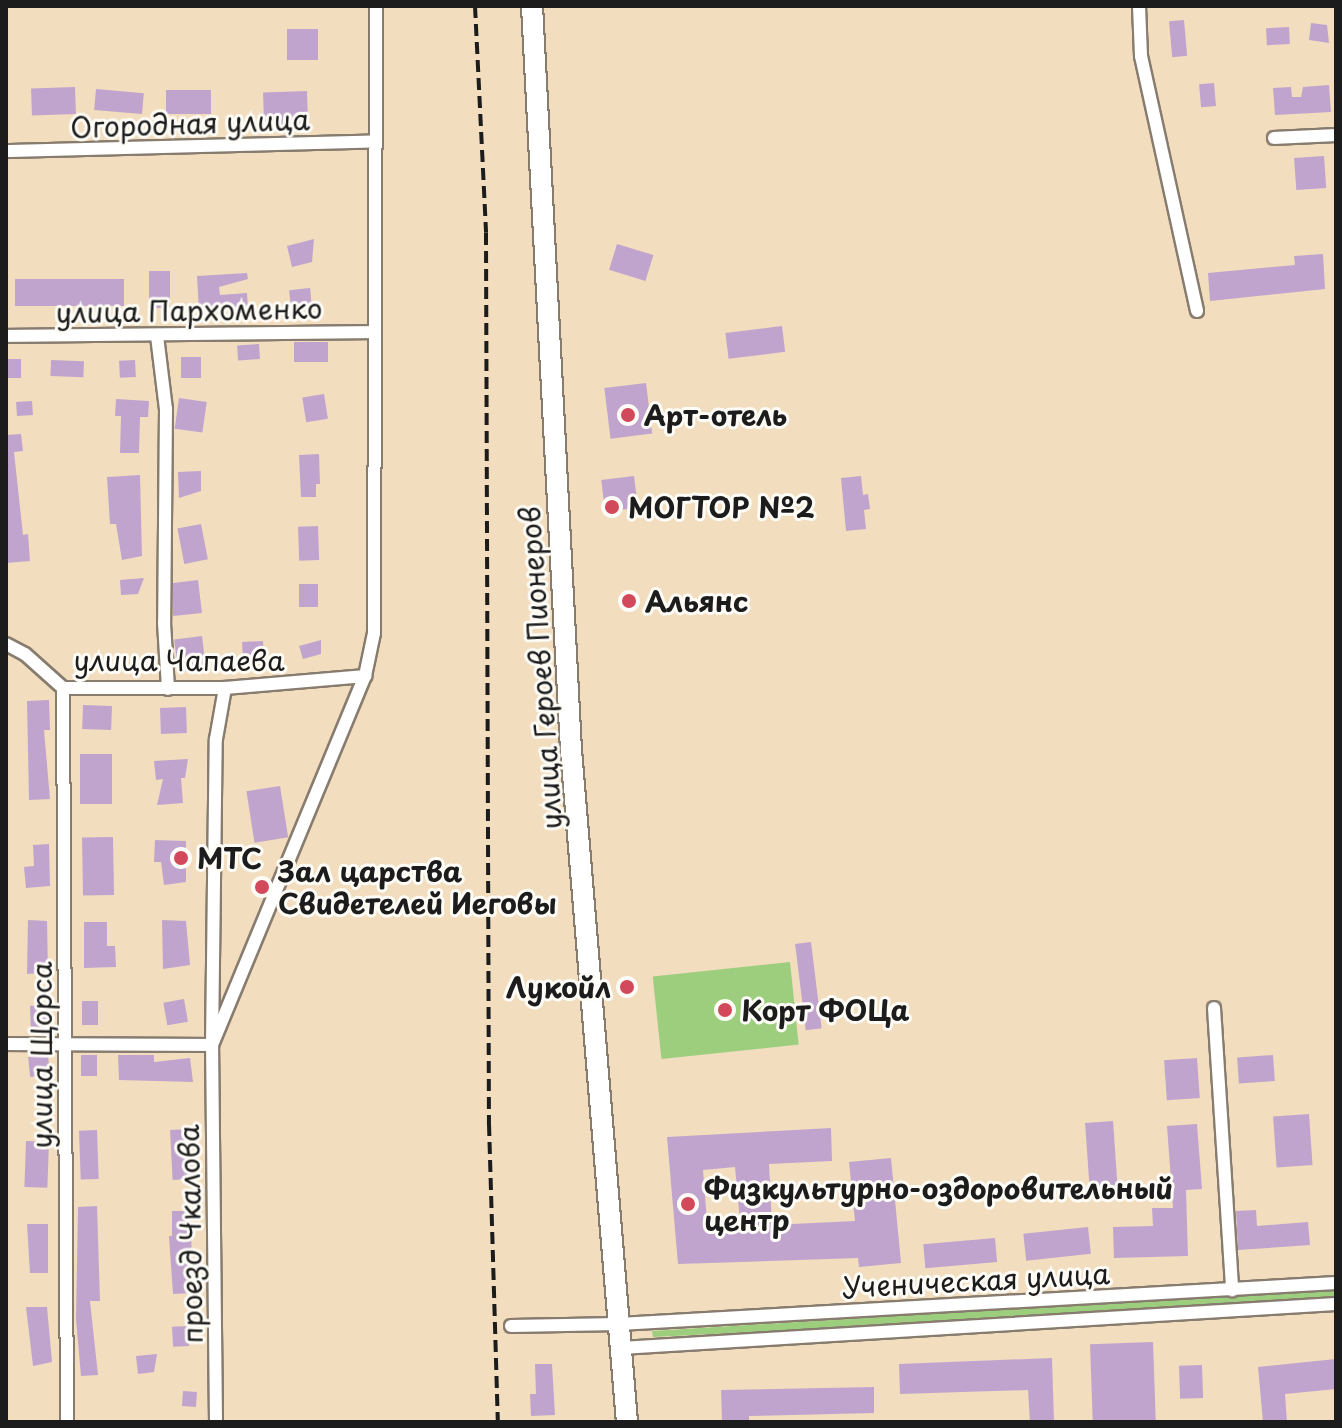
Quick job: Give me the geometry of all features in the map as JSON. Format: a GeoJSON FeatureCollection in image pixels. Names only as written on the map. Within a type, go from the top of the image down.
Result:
{"type":"FeatureCollection","features":[{"type":"Feature","properties":{"kind":"main road","name":"улица Героев Пионеров"},"geometry":{"type":"LineString","coordinates":[[532,6],[571,750],[627,1422]]}},
{"type":"Feature","properties":{"kind":"street"},"geometry":{"type":"LineString","coordinates":[[365,676],[374,633],[376,579],[373,332],[376,6]]}},
{"type":"Feature","properties":{"kind":"street"},"geometry":{"type":"LineString","coordinates":[[1139,6],[1141,56],[1197,311]]}},
{"type":"Feature","properties":{"kind":"street"},"geometry":{"type":"LineString","coordinates":[[1274,138],[1336,135]]}},
{"type":"Feature","properties":{"kind":"street","name":"Огородная улица"},"geometry":{"type":"LineString","coordinates":[[6,151],[376,141]]}},
{"type":"Feature","properties":{"kind":"street","name":"улица Пархоменко"},"geometry":{"type":"LineString","coordinates":[[6,336],[373,332]]}},
{"type":"Feature","properties":{"kind":"street"},"geometry":{"type":"LineString","coordinates":[[157,336],[166,409],[164,623],[168,689]]}},
{"type":"Feature","properties":{"kind":"street","name":"улица Чапаева"},"geometry":{"type":"LineString","coordinates":[[6,644],[25,654],[63,688],[225,688],[365,676]]}},
{"type":"Feature","properties":{"kind":"street","name":"проезд Чкалова"},"geometry":{"type":"LineString","coordinates":[[212,1045],[365,676]]}},
{"type":"Feature","properties":{"kind":"street","name":"улица Щорса"},"geometry":{"type":"LineString","coordinates":[[63,688],[67,1422]]}},
{"type":"Feature","properties":{"kind":"street","name":"проезд Чкалова"},"geometry":{"type":"LineString","coordinates":[[216,1422],[212,1045],[216,739],[225,688]]}},
{"type":"Feature","properties":{"kind":"street"},"geometry":{"type":"LineString","coordinates":[[1214,1008],[1232,1290]]}},
{"type":"Feature","properties":{"kind":"street"},"geometry":{"type":"LineString","coordinates":[[6,1044],[212,1045]]}},
{"type":"Feature","properties":{"kind":"street","name":"Ученическая улица"},"geometry":{"type":"LineString","coordinates":[[511,1326],[619,1324],[1336,1283]]}},
{"type":"Feature","properties":{"kind":"street","name":"Ученическая улица"},"geometry":{"type":"LineString","coordinates":[[621,1348],[1336,1304]]}},
{"type":"Feature","properties":{"kind":"green space","name":"Корт ФОЦа"},"geometry":{"type":"Polygon","coordinates":[[[790,962],[799,1045],[661,1059],[653,976],[790,962]]]}},
{"type":"Feature","properties":{"kind":"green space"},"geometry":{"type":"Polygon","coordinates":[[[1336,1289],[1336,1300],[1224,1309],[653,1337],[652,1331],[1336,1289]]]}},
{"type":"Feature","properties":{"kind":"building"},"geometry":{"type":"Polygon","coordinates":[[[1184,20],[1187,56],[1172,57],[1169,21],[1184,20]]]}},
{"type":"Feature","properties":{"kind":"building"},"geometry":{"type":"Polygon","coordinates":[[[1311,23],[1327,25],[1329,43],[1309,40],[1311,23]]]}},
{"type":"Feature","properties":{"kind":"building"},"geometry":{"type":"Polygon","coordinates":[[[1289,27],[1290,44],[1267,45],[1266,28],[1289,27]]]}},
{"type":"Feature","properties":{"kind":"building"},"geometry":{"type":"Polygon","coordinates":[[[287,29],[318,29],[318,60],[287,60],[287,29]]]}},
{"type":"Feature","properties":{"kind":"building"},"geometry":{"type":"Polygon","coordinates":[[[1214,83],[1216,106],[1201,107],[1199,84],[1214,83]]]}},
{"type":"Feature","properties":{"kind":"building"},"geometry":{"type":"Polygon","coordinates":[[[1329,85],[1331,112],[1275,115],[1273,88],[1291,87],[1292,97],[1301,97],[1303,87],[1329,85]]]}},
{"type":"Feature","properties":{"kind":"building"},"geometry":{"type":"Polygon","coordinates":[[[75,87],[76,114],[32,116],[31,89],[75,87]]]}},
{"type":"Feature","properties":{"kind":"building"},"geometry":{"type":"Polygon","coordinates":[[[96,89],[144,93],[142,114],[94,110],[96,89]]]}},
{"type":"Feature","properties":{"kind":"building"},"geometry":{"type":"Polygon","coordinates":[[[166,90],[211,90],[211,114],[166,114],[166,90]]]}},
{"type":"Feature","properties":{"kind":"building"},"geometry":{"type":"Polygon","coordinates":[[[307,91],[308,124],[264,126],[263,93],[307,91]]]}},
{"type":"Feature","properties":{"kind":"building"},"geometry":{"type":"Polygon","coordinates":[[[1324,156],[1326,188],[1296,190],[1294,158],[1324,156]]]}},
{"type":"Feature","properties":{"kind":"building"},"geometry":{"type":"Polygon","coordinates":[[[314,239],[312,262],[292,267],[287,246],[314,239]]]}},
{"type":"Feature","properties":{"kind":"building"},"geometry":{"type":"Polygon","coordinates":[[[617,244],[653,255],[645,281],[609,270],[617,244]]]}},
{"type":"Feature","properties":{"kind":"building"},"geometry":{"type":"Polygon","coordinates":[[[1323,254],[1325,289],[1210,301],[1208,273],[1295,265],[1294,256],[1323,254]]]}},
{"type":"Feature","properties":{"kind":"building"},"geometry":{"type":"Polygon","coordinates":[[[149,271],[170,271],[170,308],[149,308],[149,271]]]}},
{"type":"Feature","properties":{"kind":"building"},"geometry":{"type":"Polygon","coordinates":[[[247,273],[248,279],[219,287],[220,295],[247,293],[248,308],[199,311],[197,276],[247,273]]]}},
{"type":"Feature","properties":{"kind":"building"},"geometry":{"type":"Polygon","coordinates":[[[15,279],[124,279],[124,306],[15,306],[15,279]]]}},
{"type":"Feature","properties":{"kind":"building"},"geometry":{"type":"Polygon","coordinates":[[[310,288],[312,307],[291,309],[289,290],[310,288]]]}},
{"type":"Feature","properties":{"kind":"building"},"geometry":{"type":"Polygon","coordinates":[[[782,326],[785,352],[729,359],[725,333],[782,326]]]}},
{"type":"Feature","properties":{"kind":"building"},"geometry":{"type":"Polygon","coordinates":[[[294,342],[328,342],[328,362],[294,362],[294,342]]]}},
{"type":"Feature","properties":{"kind":"building"},"geometry":{"type":"Polygon","coordinates":[[[259,344],[260,359],[238,360],[237,346],[259,344]]]}},
{"type":"Feature","properties":{"kind":"building"},"geometry":{"type":"Polygon","coordinates":[[[181,357],[201,357],[201,378],[181,378],[181,357]]]}},
{"type":"Feature","properties":{"kind":"building"},"geometry":{"type":"Polygon","coordinates":[[[6,359],[21,359],[21,378],[6,378],[6,359]]]}},
{"type":"Feature","properties":{"kind":"building"},"geometry":{"type":"Polygon","coordinates":[[[51,360],[84,361],[83,377],[50,376],[51,360]]]}},
{"type":"Feature","properties":{"kind":"building"},"geometry":{"type":"Polygon","coordinates":[[[135,360],[136,377],[120,378],[119,361],[135,360]]]}},
{"type":"Feature","properties":{"kind":"building"},"geometry":{"type":"Polygon","coordinates":[[[646,383],[652,434],[611,439],[604,388],[646,383]]]}},
{"type":"Feature","properties":{"kind":"building"},"geometry":{"type":"Polygon","coordinates":[[[324,394],[328,419],[306,422],[302,397],[324,394]]]}},
{"type":"Feature","properties":{"kind":"building"},"geometry":{"type":"Polygon","coordinates":[[[179,398],[207,402],[202,433],[175,429],[179,398]]]}},
{"type":"Feature","properties":{"kind":"building"},"geometry":{"type":"Polygon","coordinates":[[[116,399],[149,401],[148,417],[140,417],[139,453],[120,453],[121,416],[115,416],[116,399]]]}},
{"type":"Feature","properties":{"kind":"building"},"geometry":{"type":"Polygon","coordinates":[[[32,401],[33,415],[17,416],[16,402],[32,401]]]}},
{"type":"Feature","properties":{"kind":"building"},"geometry":{"type":"Polygon","coordinates":[[[21,434],[23,451],[14,452],[23,535],[28,534],[30,561],[6,563],[6,435],[21,434]]]}},
{"type":"Feature","properties":{"kind":"building"},"geometry":{"type":"Polygon","coordinates":[[[319,454],[320,484],[316,484],[316,497],[301,497],[299,455],[319,454]]]}},
{"type":"Feature","properties":{"kind":"building"},"geometry":{"type":"Polygon","coordinates":[[[201,471],[201,491],[179,498],[178,472],[201,471]]]}},
{"type":"Feature","properties":{"kind":"building"},"geometry":{"type":"Polygon","coordinates":[[[140,475],[142,556],[122,560],[116,524],[110,524],[107,477],[140,475]]]}},
{"type":"Feature","properties":{"kind":"building"},"geometry":{"type":"Polygon","coordinates":[[[634,476],[638,508],[605,512],[601,480],[634,476]]]}},
{"type":"Feature","properties":{"kind":"building"},"geometry":{"type":"Polygon","coordinates":[[[861,476],[863,495],[868,494],[870,509],[864,510],[866,529],[846,531],[841,478],[861,476]]]}},
{"type":"Feature","properties":{"kind":"building"},"geometry":{"type":"Polygon","coordinates":[[[201,524],[208,559],[184,564],[177,529],[201,524]]]}},
{"type":"Feature","properties":{"kind":"building"},"geometry":{"type":"Polygon","coordinates":[[[318,526],[319,560],[299,561],[298,527],[318,526]]]}},
{"type":"Feature","properties":{"kind":"building"},"geometry":{"type":"Polygon","coordinates":[[[144,578],[138,594],[121,595],[120,580],[144,578]]]}},
{"type":"Feature","properties":{"kind":"building"},"geometry":{"type":"Polygon","coordinates":[[[198,580],[202,613],[173,616],[173,583],[198,580]]]}},
{"type":"Feature","properties":{"kind":"building"},"geometry":{"type":"Polygon","coordinates":[[[299,584],[318,584],[318,607],[299,607],[299,584]]]}},
{"type":"Feature","properties":{"kind":"building"},"geometry":{"type":"Polygon","coordinates":[[[202,636],[206,669],[178,672],[174,639],[202,636]]]}},
{"type":"Feature","properties":{"kind":"building"},"geometry":{"type":"Polygon","coordinates":[[[321,640],[321,654],[303,659],[299,646],[321,640]]]}},
{"type":"Feature","properties":{"kind":"building"},"geometry":{"type":"Polygon","coordinates":[[[263,641],[264,658],[243,659],[242,642],[263,641]]]}},
{"type":"Feature","properties":{"kind":"building"},"geometry":{"type":"Polygon","coordinates":[[[49,700],[50,730],[44,730],[50,799],[29,800],[27,701],[49,700]]]}},
{"type":"Feature","properties":{"kind":"building"},"geometry":{"type":"Polygon","coordinates":[[[83,705],[112,706],[111,730],[82,729],[83,705]]]}},
{"type":"Feature","properties":{"kind":"building"},"geometry":{"type":"Polygon","coordinates":[[[186,707],[187,733],[161,734],[160,708],[186,707]]]}},
{"type":"Feature","properties":{"kind":"building"},"geometry":{"type":"Polygon","coordinates":[[[80,754],[112,754],[112,804],[80,804],[80,754]]]}},
{"type":"Feature","properties":{"kind":"building"},"geometry":{"type":"Polygon","coordinates":[[[188,759],[185,778],[181,778],[183,803],[157,805],[163,779],[156,780],[154,761],[188,759]]]}},
{"type":"Feature","properties":{"kind":"building"},"geometry":{"type":"Polygon","coordinates":[[[280,786],[288,837],[255,843],[246,791],[280,786]]]}},
{"type":"Feature","properties":{"kind":"building"},"geometry":{"type":"Polygon","coordinates":[[[113,837],[114,895],[83,896],[82,838],[113,837]]]}},
{"type":"Feature","properties":{"kind":"building"},"geometry":{"type":"Polygon","coordinates":[[[155,840],[186,841],[186,882],[164,885],[161,862],[154,862],[155,840]]]}},
{"type":"Feature","properties":{"kind":"building"},"geometry":{"type":"Polygon","coordinates":[[[49,844],[50,886],[26,888],[24,867],[34,866],[33,845],[49,844]]]}},
{"type":"Feature","properties":{"kind":"building"},"geometry":{"type":"Polygon","coordinates":[[[28,920],[47,921],[48,972],[27,974],[28,920]]]}},
{"type":"Feature","properties":{"kind":"building"},"geometry":{"type":"Polygon","coordinates":[[[162,920],[186,921],[190,965],[163,969],[162,920]]]}},
{"type":"Feature","properties":{"kind":"building"},"geometry":{"type":"Polygon","coordinates":[[[84,922],[107,922],[107,946],[115,946],[116,967],[84,968],[84,922]]]}},
{"type":"Feature","properties":{"kind":"building"},"geometry":{"type":"Polygon","coordinates":[[[811,942],[822,1028],[806,1030],[795,944],[811,942]]]}},
{"type":"Feature","properties":{"kind":"building"},"geometry":{"type":"Polygon","coordinates":[[[184,999],[188,1022],[167,1025],[163,1003],[184,999]]]}},
{"type":"Feature","properties":{"kind":"building"},"geometry":{"type":"Polygon","coordinates":[[[82,1001],[98,1001],[98,1025],[82,1025],[82,1001]]]}},
{"type":"Feature","properties":{"kind":"building"},"geometry":{"type":"Polygon","coordinates":[[[49,1005],[50,1028],[31,1029],[30,1006],[49,1005]]]}},
{"type":"Feature","properties":{"kind":"building"},"geometry":{"type":"Polygon","coordinates":[[[48,1055],[50,1075],[30,1077],[28,1057],[48,1055]]]}},
{"type":"Feature","properties":{"kind":"building"},"geometry":{"type":"Polygon","coordinates":[[[81,1055],[97,1055],[97,1076],[81,1076],[81,1055]]]}},
{"type":"Feature","properties":{"kind":"building"},"geometry":{"type":"Polygon","coordinates":[[[118,1055],[154,1055],[154,1062],[190,1058],[193,1082],[119,1080],[118,1055]]]}},
{"type":"Feature","properties":{"kind":"building"},"geometry":{"type":"Polygon","coordinates":[[[1273,1055],[1275,1081],[1239,1083],[1237,1058],[1273,1055]]]}},
{"type":"Feature","properties":{"kind":"building"},"geometry":{"type":"Polygon","coordinates":[[[1197,1058],[1200,1098],[1167,1100],[1164,1060],[1197,1058]]]}},
{"type":"Feature","properties":{"kind":"building"},"geometry":{"type":"Polygon","coordinates":[[[1309,1114],[1313,1165],[1277,1167],[1273,1117],[1309,1114]]]}},
{"type":"Feature","properties":{"kind":"building"},"geometry":{"type":"Polygon","coordinates":[[[1113,1121],[1118,1189],[1090,1191],[1085,1123],[1113,1121]]]}},
{"type":"Feature","properties":{"kind":"building"},"geometry":{"type":"Polygon","coordinates":[[[1197,1124],[1202,1189],[1186,1190],[1188,1256],[1114,1258],[1113,1227],[1153,1226],[1152,1208],[1173,1208],[1167,1126],[1197,1124]]]}},
{"type":"Feature","properties":{"kind":"building"},"geometry":{"type":"Polygon","coordinates":[[[831,1128],[832,1161],[769,1164],[772,1225],[855,1221],[849,1162],[891,1158],[901,1263],[859,1267],[858,1258],[678,1264],[667,1137],[831,1128]],[[735,1167],[703,1170],[708,1234],[741,1232],[735,1167]]]}},
{"type":"Feature","properties":{"kind":"building"},"geometry":{"type":"Polygon","coordinates":[[[189,1129],[192,1179],[173,1180],[170,1130],[189,1129]]]}},
{"type":"Feature","properties":{"kind":"building"},"geometry":{"type":"Polygon","coordinates":[[[97,1130],[99,1179],[81,1180],[79,1131],[97,1130]]]}},
{"type":"Feature","properties":{"kind":"building"},"geometry":{"type":"Polygon","coordinates":[[[26,1141],[49,1142],[47,1188],[24,1187],[26,1141]]]}},
{"type":"Feature","properties":{"kind":"building"},"geometry":{"type":"Polygon","coordinates":[[[97,1206],[100,1301],[90,1301],[98,1375],[81,1376],[76,1319],[78,1207],[97,1206]]]}},
{"type":"Feature","properties":{"kind":"building"},"geometry":{"type":"Polygon","coordinates":[[[1256,1210],[1257,1226],[1308,1222],[1310,1245],[1238,1250],[1236,1211],[1256,1210]]]}},
{"type":"Feature","properties":{"kind":"building"},"geometry":{"type":"Polygon","coordinates":[[[172,1211],[191,1211],[192,1293],[173,1294],[169,1236],[172,1236],[172,1211]]]}},
{"type":"Feature","properties":{"kind":"building"},"geometry":{"type":"Polygon","coordinates":[[[27,1224],[48,1224],[48,1273],[30,1273],[27,1224]]]}},
{"type":"Feature","properties":{"kind":"building"},"geometry":{"type":"Polygon","coordinates":[[[1088,1227],[1091,1254],[1026,1261],[1023,1234],[1088,1227]]]}},
{"type":"Feature","properties":{"kind":"building"},"geometry":{"type":"Polygon","coordinates":[[[995,1238],[997,1262],[925,1268],[923,1244],[995,1238]]]}},
{"type":"Feature","properties":{"kind":"building"},"geometry":{"type":"Polygon","coordinates":[[[26,1307],[47,1307],[52,1362],[33,1366],[26,1307]]]}},
{"type":"Feature","properties":{"kind":"building"},"geometry":{"type":"Polygon","coordinates":[[[188,1326],[189,1346],[173,1347],[172,1327],[188,1326]]]}},
{"type":"Feature","properties":{"kind":"building"},"geometry":{"type":"Polygon","coordinates":[[[1153,1342],[1156,1422],[1093,1422],[1090,1344],[1153,1342]]]}},
{"type":"Feature","properties":{"kind":"building"},"geometry":{"type":"Polygon","coordinates":[[[157,1354],[154,1372],[138,1374],[136,1356],[157,1354]]]}},
{"type":"Feature","properties":{"kind":"building"},"geometry":{"type":"Polygon","coordinates":[[[1052,1358],[1054,1422],[1030,1422],[1028,1390],[900,1394],[899,1364],[1052,1358]]]}},
{"type":"Feature","properties":{"kind":"building"},"geometry":{"type":"Polygon","coordinates":[[[1336,1359],[1336,1389],[1285,1394],[1287,1422],[1263,1422],[1258,1367],[1336,1359]]]}},
{"type":"Feature","properties":{"kind":"building"},"geometry":{"type":"Polygon","coordinates":[[[535,1364],[552,1364],[555,1415],[531,1416],[530,1394],[536,1394],[535,1364]]]}},
{"type":"Feature","properties":{"kind":"building"},"geometry":{"type":"Polygon","coordinates":[[[1202,1365],[1203,1398],[1180,1399],[1179,1366],[1202,1365]]]}},
{"type":"Feature","properties":{"kind":"building"},"geometry":{"type":"Polygon","coordinates":[[[874,1387],[874,1413],[749,1416],[749,1422],[722,1422],[721,1390],[874,1387]]]}},
{"type":"Feature","properties":{"kind":"building"},"geometry":{"type":"Polygon","coordinates":[[[183,1391],[197,1392],[196,1407],[182,1406],[183,1391]]]}},
{"type":"Feature","properties":{"kind":"railway"},"geometry":{"type":"LineString","coordinates":[[475,6],[486,233],[489,1124],[498,1422]]}},
{"type":"Feature","properties":{"kind":"place","name":"Арт-отель"},"geometry":{"type":"Point","coordinates":[628,415]}},
{"type":"Feature","properties":{"kind":"place","name":"МОГТОР №2"},"geometry":{"type":"Point","coordinates":[612,507]}},
{"type":"Feature","properties":{"kind":"place","name":"Альянс"},"geometry":{"type":"Point","coordinates":[629,601]}},
{"type":"Feature","properties":{"kind":"place","name":"МТС"},"geometry":{"type":"Point","coordinates":[181,858]}},
{"type":"Feature","properties":{"kind":"place","name":"Зал царства Свидетелей Иеговы"},"geometry":{"type":"Point","coordinates":[262,887]}},
{"type":"Feature","properties":{"kind":"place","name":"Лукойл"},"geometry":{"type":"Point","coordinates":[627,987]}},
{"type":"Feature","properties":{"kind":"place","name":"Корт ФОЦа"},"geometry":{"type":"Point","coordinates":[725,1010]}},
{"type":"Feature","properties":{"kind":"place","name":"Физкультурно-оздоровительный центр"},"geometry":{"type":"Point","coordinates":[688,1204]}}]}
